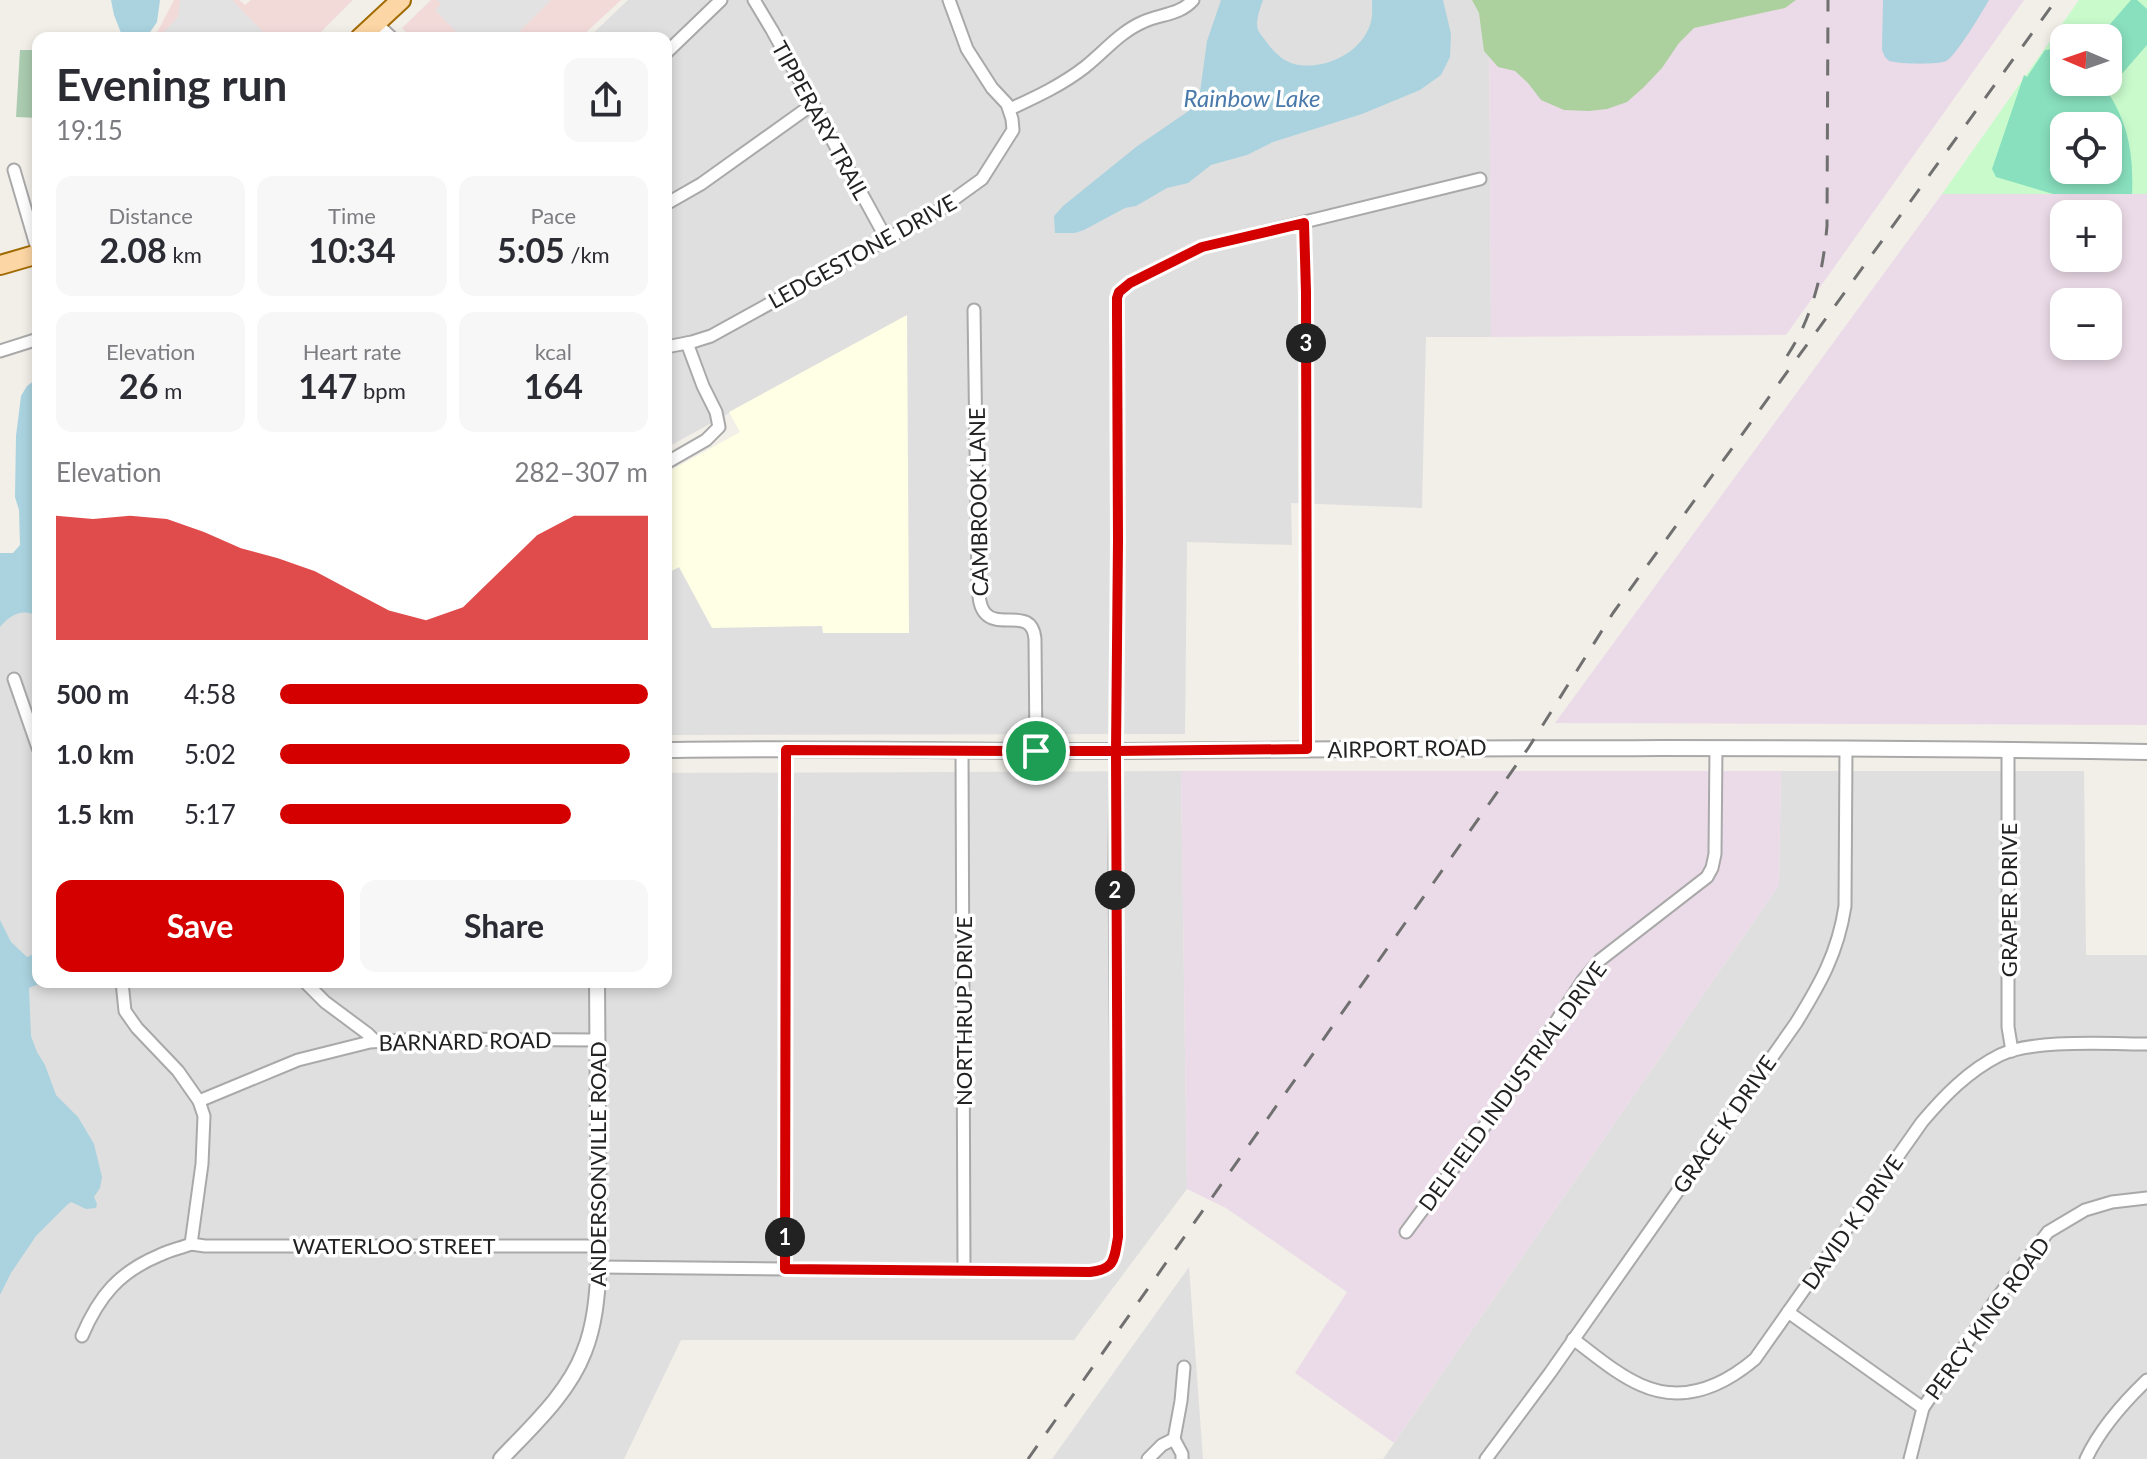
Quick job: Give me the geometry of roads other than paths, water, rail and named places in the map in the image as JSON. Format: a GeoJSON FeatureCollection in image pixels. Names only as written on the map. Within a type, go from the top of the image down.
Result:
{"type":"FeatureCollection","features":[{"type":"Feature","properties":{"kind":"main road"},"geometry":{"type":"LineString","coordinates":[[366,32],[401,0]]}},
{"type":"Feature","properties":{"kind":"main road"},"geometry":{"type":"LineString","coordinates":[[0,265],[32,255]]}},
{"type":"Feature","properties":{"kind":"street"},"geometry":{"type":"LineString","coordinates":[[672,47],[721,0]]}},
{"type":"Feature","properties":{"kind":"street","name":"TIPPERARY TRAIL"},"geometry":{"type":"LineString","coordinates":[[754,0],[887,240]]}},
{"type":"Feature","properties":{"kind":"street"},"geometry":{"type":"LineString","coordinates":[[949,0],[977,67],[1010,109],[1054,88],[1130,29],[1188,6],[1193,0]]}},
{"type":"Feature","properties":{"kind":"street"},"geometry":{"type":"LineString","coordinates":[[376,23],[386,32]]}},
{"type":"Feature","properties":{"kind":"street"},"geometry":{"type":"LineString","coordinates":[[672,201],[701,184],[813,104]]}},
{"type":"Feature","properties":{"kind":"street","name":"LEDGESTONE DRIVE"},"geometry":{"type":"LineString","coordinates":[[672,346],[711,336],[939,210],[982,179],[1013,130],[1010,109]]}},
{"type":"Feature","properties":{"kind":"street"},"geometry":{"type":"LineString","coordinates":[[14,170],[32,232]]}},
{"type":"Feature","properties":{"kind":"street"},"geometry":{"type":"LineString","coordinates":[[599,1267],[1090,1272],[1109,1267],[1114,1260],[1118,1237],[1116,751],[1119,292],[1130,283],[1202,247],[1480,179]]}},
{"type":"Feature","properties":{"kind":"street"},"geometry":{"type":"LineString","coordinates":[[1304,223],[1307,749]]}},
{"type":"Feature","properties":{"kind":"street","name":"CAMBROOK LANE"},"geometry":{"type":"LineString","coordinates":[[974,310],[980,605],[991,618],[1017,620],[1033,628],[1036,751]]}},
{"type":"Feature","properties":{"kind":"street"},"geometry":{"type":"LineString","coordinates":[[0,351],[32,341]]}},
{"type":"Feature","properties":{"kind":"street"},"geometry":{"type":"LineString","coordinates":[[672,460],[706,440],[719,427],[716,412],[687,343]]}},
{"type":"Feature","properties":{"kind":"street"},"geometry":{"type":"LineString","coordinates":[[14,679],[32,731]]}},
{"type":"Feature","properties":{"kind":"street","name":"AIRPORT ROAD"},"geometry":{"type":"LineString","coordinates":[[672,750],[1116,751],[1500,747],[2147,752]]}},
{"type":"Feature","properties":{"kind":"street","name":"DELFIELD INDUSTRIAL DRIVE"},"geometry":{"type":"LineString","coordinates":[[1406,1232],[1515,1085],[1583,980],[1600,960],[1707,877],[1715,854],[1716,748]]}},
{"type":"Feature","properties":{"kind":"street","name":"GRACE K DRIVE"},"geometry":{"type":"LineString","coordinates":[[1486,1459],[1796,1023],[1824,978],[1835,950],[1845,906],[1846,748]]}},
{"type":"Feature","properties":{"kind":"street","name":"GRAPER DRIVE"},"geometry":{"type":"LineString","coordinates":[[2008,749],[2008,1027],[2012,1051]]}},
{"type":"Feature","properties":{"kind":"street"},"geometry":{"type":"LineString","coordinates":[[785,1269],[786,750]]}},
{"type":"Feature","properties":{"kind":"street","name":"NORTHRUP DRIVE"},"geometry":{"type":"LineString","coordinates":[[962,751],[964,1271]]}},
{"type":"Feature","properties":{"kind":"street"},"geometry":{"type":"LineString","coordinates":[[82,1336],[97,1305],[115,1282],[162,1254],[191,1244],[202,1164],[204,1116],[199,1101],[178,1071],[125,1011],[123,988]]}},
{"type":"Feature","properties":{"kind":"street"},"geometry":{"type":"LineString","coordinates":[[311,988],[375,1041]]}},
{"type":"Feature","properties":{"kind":"street","name":"ANDERSONVILLE ROAD"},"geometry":{"type":"LineString","coordinates":[[501,1459],[546,1411],[573,1375],[584,1353],[596,1306],[599,1267],[597,988]]}},
{"type":"Feature","properties":{"kind":"street","name":"BARNARD ROAD"},"geometry":{"type":"LineString","coordinates":[[199,1101],[298,1060],[375,1041],[597,1040]]}},
{"type":"Feature","properties":{"kind":"street","name":"DAVID K DRIVE"},"geometry":{"type":"LineString","coordinates":[[1573,1339],[1615,1370],[1641,1385],[1664,1392],[1709,1388],[1734,1376],[1755,1359],[1922,1122],[1948,1092],[2003,1053],[2054,1045],[2147,1044]]}},
{"type":"Feature","properties":{"kind":"street","name":"PERCY KING ROAD"},"geometry":{"type":"LineString","coordinates":[[1910,1459],[1923,1408],[1997,1298],[2048,1232],[2085,1210],[2112,1202],[2147,1198]]}},
{"type":"Feature","properties":{"kind":"street","name":"WATERLOO STREET"},"geometry":{"type":"LineString","coordinates":[[191,1244],[599,1246]]}},
{"type":"Feature","properties":{"kind":"street"},"geometry":{"type":"LineString","coordinates":[[1788,1312],[1923,1408]]}},
{"type":"Feature","properties":{"kind":"street"},"geometry":{"type":"LineString","coordinates":[[1182,1459],[1174,1439],[1184,1367]]}},
{"type":"Feature","properties":{"kind":"street"},"geometry":{"type":"LineString","coordinates":[[2086,1459],[2105,1428],[2147,1380]]}},
{"type":"Feature","properties":{"kind":"street"},"geometry":{"type":"LineString","coordinates":[[1148,1459],[1162,1445],[1174,1439]]}},
{"type":"Feature","properties":{"kind":"water"},"geometry":{"type":"Polygon","coordinates":[[[111,0],[160,0],[157,22],[150,32],[121,32],[111,0]]]}},
{"type":"Feature","properties":{"kind":"water","name":"Rainbow Lake"},"geometry":{"type":"Polygon","coordinates":[[[1221,0],[1263,0],[1257,19],[1260,33],[1281,58],[1305,66],[1339,58],[1358,44],[1370,25],[1372,0],[1443,0],[1451,34],[1450,57],[1441,75],[1420,90],[1362,114],[1211,165],[1188,183],[1167,188],[1084,230],[1055,233],[1054,216],[1063,206],[1136,147],[1190,110],[1200,92],[1207,41],[1221,0]]]}},
{"type":"Feature","properties":{"kind":"water"},"geometry":{"type":"Polygon","coordinates":[[[1883,0],[1989,0],[1950,58],[1918,64],[1889,61],[1885,57],[1882,50],[1883,0]]]}},
{"type":"Feature","properties":{"kind":"water"},"geometry":{"type":"Polygon","coordinates":[[[32,382],[32,614],[17,614],[0,627],[0,553],[13,553],[20,545],[19,510],[15,497],[16,436],[21,396],[32,382]]]}},
{"type":"Feature","properties":{"kind":"water"},"geometry":{"type":"Polygon","coordinates":[[[0,920],[11,942],[27,957],[32,955],[32,987],[29,988],[31,1036],[56,1095],[78,1117],[94,1144],[102,1177],[94,1197],[96,1208],[86,1209],[71,1202],[67,1205],[36,1236],[0,1295],[0,920]]]}},
{"type":"Feature","properties":{"kind":"railway"},"geometry":{"type":"LineString","coordinates":[[1787,356],[1810,310],[1827,226],[1828,0]]}},
{"type":"Feature","properties":{"kind":"railway"},"geometry":{"type":"LineString","coordinates":[[1028,1459],[1529,747],[1613,613],[2056,0]]}}]}
